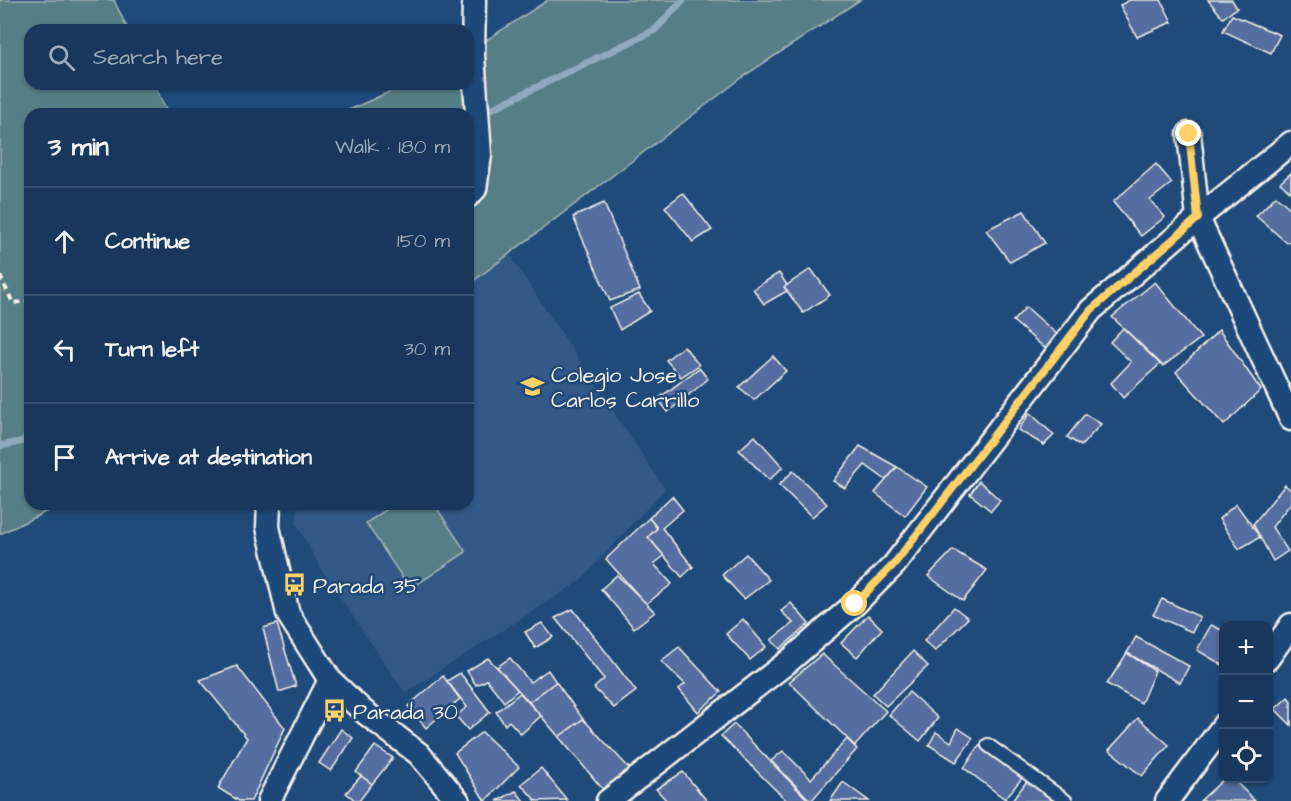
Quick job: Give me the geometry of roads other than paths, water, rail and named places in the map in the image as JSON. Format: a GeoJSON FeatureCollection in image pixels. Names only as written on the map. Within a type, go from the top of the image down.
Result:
{"type":"FeatureCollection","features":[{"type":"Feature","properties":{"kind":"street"},"geometry":{"type":"LineString","coordinates":[[474,0],[474,24]]}},
{"type":"Feature","properties":{"kind":"street"},"geometry":{"type":"LineString","coordinates":[[474,69],[480,155],[474,190]]}},
{"type":"Feature","properties":{"kind":"street"},"geometry":{"type":"LineString","coordinates":[[1189,134],[1198,218],[1291,419]]}},
{"type":"Feature","properties":{"kind":"street"},"geometry":{"type":"LineString","coordinates":[[608,801],[789,661],[855,604],[894,564],[1091,310],[1198,218],[1291,143]]}},
{"type":"Feature","properties":{"kind":"street"},"geometry":{"type":"LineString","coordinates":[[269,510],[268,527],[288,614],[330,680],[363,711],[419,754],[458,801]]}},
{"type":"Feature","properties":{"kind":"street"},"geometry":{"type":"LineString","coordinates":[[1273,652],[1291,625]]}},
{"type":"Feature","properties":{"kind":"street"},"geometry":{"type":"LineString","coordinates":[[269,801],[330,680]]}},
{"type":"Feature","properties":{"kind":"street"},"geometry":{"type":"LineString","coordinates":[[1167,801],[1221,729]]}},
{"type":"Feature","properties":{"kind":"lane"},"geometry":{"type":"LineString","coordinates":[[988,745],[1066,801]]}},
{"type":"Feature","properties":{"kind":"waterway"},"geometry":{"type":"LineString","coordinates":[[481,114],[655,30],[683,0]]}},
{"type":"Feature","properties":{"kind":"waterway"},"geometry":{"type":"LineString","coordinates":[[0,446],[24,441]]}},
{"type":"Feature","properties":{"kind":"place","name":"Colegio Jose Carlos Carrillo"},"geometry":{"type":"Point","coordinates":[533,387]}},
{"type":"Feature","properties":{"kind":"place","name":"Parada 35"},"geometry":{"type":"Point","coordinates":[295,585]}},
{"type":"Feature","properties":{"kind":"place","name":"Parada 30"},"geometry":{"type":"Point","coordinates":[335,711]}}]}
